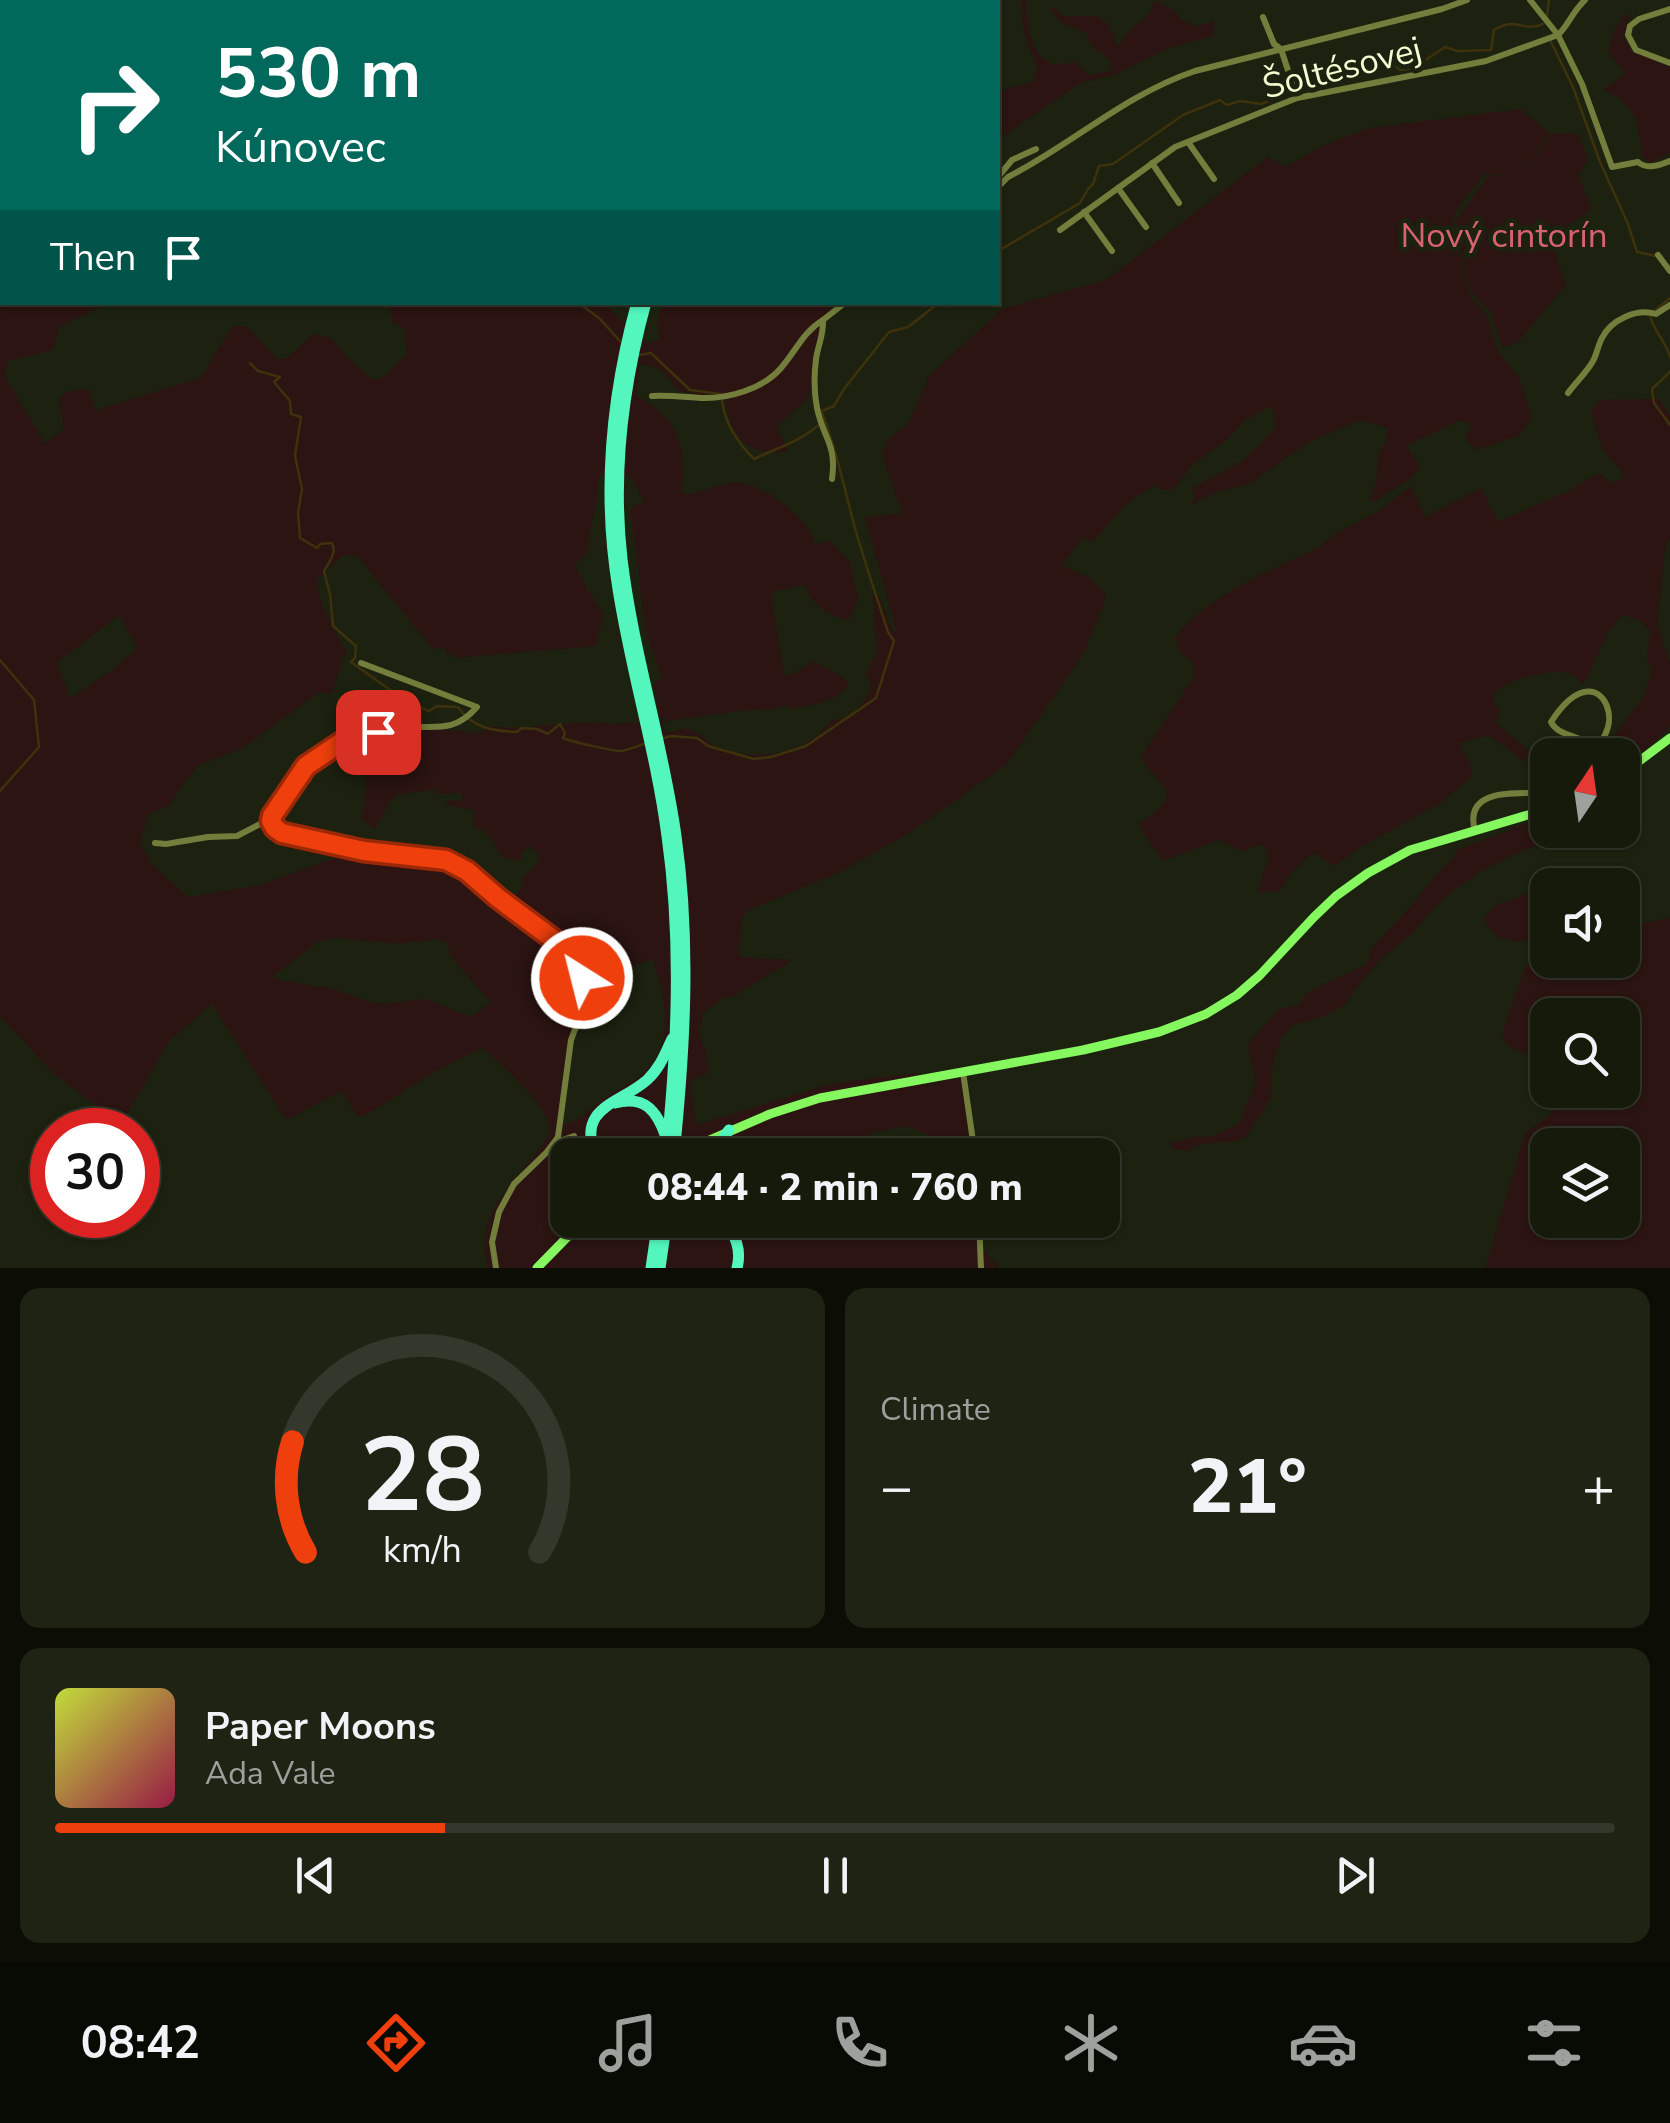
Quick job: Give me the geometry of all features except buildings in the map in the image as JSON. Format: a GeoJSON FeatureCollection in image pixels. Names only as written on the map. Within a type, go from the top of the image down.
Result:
{"type":"FeatureCollection","features":[{"type":"Feature","properties":{"kind":"highway"},"geometry":{"type":"LineString","coordinates":[[636,305],[622,367],[610,514],[614,562],[662,754],[685,940],[686,1002],[667,1138]]}},
{"type":"Feature","properties":{"kind":"highway"},"geometry":{"type":"LineString","coordinates":[[614,464],[645,305]]}},
{"type":"Feature","properties":{"kind":"highway"},"geometry":{"type":"LineString","coordinates":[[672,833],[680,1138]]}},
{"type":"Feature","properties":{"kind":"highway"},"geometry":{"type":"LineString","coordinates":[[590,1138],[599,1113],[653,1074],[676,1031]]}},
{"type":"Feature","properties":{"kind":"highway"},"geometry":{"type":"LineString","coordinates":[[610,1104],[628,1100],[647,1106],[659,1118],[664,1138]]}},
{"type":"Feature","properties":{"kind":"highway"},"geometry":{"type":"LineString","coordinates":[[723,1138],[729,1130]]}},
{"type":"Feature","properties":{"kind":"highway"},"geometry":{"type":"LineString","coordinates":[[652,1268],[658,1238]]}},
{"type":"Feature","properties":{"kind":"highway"},"geometry":{"type":"LineString","coordinates":[[660,1238],[660,1268]]}},
{"type":"Feature","properties":{"kind":"highway"},"geometry":{"type":"LineString","coordinates":[[662,1238],[670,1268]]}},
{"type":"Feature","properties":{"kind":"highway"},"geometry":{"type":"LineString","coordinates":[[735,1238],[740,1254],[736,1268]]}},
{"type":"Feature","properties":{"kind":"main road"},"geometry":{"type":"LineString","coordinates":[[1640,762],[1670,738]]}},
{"type":"Feature","properties":{"kind":"main road"},"geometry":{"type":"LineString","coordinates":[[713,1138],[820,1098],[1083,1050],[1159,1032],[1206,1014],[1237,995],[1314,916],[1368,873],[1410,850],[1530,814]]}},
{"type":"Feature","properties":{"kind":"main road"},"geometry":{"type":"LineString","coordinates":[[537,1268],[566,1238]]}},
{"type":"Feature","properties":{"kind":"street","name":"Šoltésovej"},"geometry":{"type":"LineString","coordinates":[[1000,186],[1008,177],[1164,82],[1468,0]]}},
{"type":"Feature","properties":{"kind":"street"},"geometry":{"type":"LineString","coordinates":[[1530,0],[1558,35],[1582,84],[1612,167],[1638,162],[1651,166],[1670,161]]}},
{"type":"Feature","properties":{"kind":"street"},"geometry":{"type":"LineString","coordinates":[[1558,35],[1585,0]]}},
{"type":"Feature","properties":{"kind":"street"},"geometry":{"type":"LineString","coordinates":[[1670,9],[1639,19],[1630,26],[1628,35],[1636,50],[1670,63]]}},
{"type":"Feature","properties":{"kind":"street","name":"Šoltésovej"},"geometry":{"type":"LineString","coordinates":[[1263,17],[1274,44],[1282,49],[1295,92]]}},
{"type":"Feature","properties":{"kind":"street","name":"Šoltésovej"},"geometry":{"type":"LineString","coordinates":[[1060,230],[1176,147],[1295,92],[1486,61],[1558,35]]}},
{"type":"Feature","properties":{"kind":"street"},"geometry":{"type":"LineString","coordinates":[[1188,142],[1214,179]]}},
{"type":"Feature","properties":{"kind":"street"},"geometry":{"type":"LineString","coordinates":[[1000,175],[1012,160],[1036,149]]}},
{"type":"Feature","properties":{"kind":"street"},"geometry":{"type":"LineString","coordinates":[[1152,164],[1180,203]]}},
{"type":"Feature","properties":{"kind":"street"},"geometry":{"type":"LineString","coordinates":[[1118,188],[1146,228]]}},
{"type":"Feature","properties":{"kind":"street"},"geometry":{"type":"LineString","coordinates":[[1084,212],[1112,251]]}},
{"type":"Feature","properties":{"kind":"street"},"geometry":{"type":"LineString","coordinates":[[1658,255],[1670,271]]}},
{"type":"Feature","properties":{"kind":"street"},"geometry":{"type":"LineString","coordinates":[[652,396],[705,398],[762,384],[780,369],[807,331],[842,305]]}},
{"type":"Feature","properties":{"kind":"street"},"geometry":{"type":"LineString","coordinates":[[1568,392],[1594,360],[1600,340],[1609,328],[1641,311],[1656,314],[1670,305]]}},
{"type":"Feature","properties":{"kind":"street"},"geometry":{"type":"LineString","coordinates":[[823,320],[815,388],[821,424],[832,446],[832,478]]}},
{"type":"Feature","properties":{"kind":"street"},"geometry":{"type":"LineString","coordinates":[[155,843],[237,836],[271,821],[306,766],[340,743],[403,726],[456,725],[477,708],[361,663]]}},
{"type":"Feature","properties":{"kind":"street"},"geometry":{"type":"LineString","coordinates":[[1585,690],[1593,691],[1603,700],[1610,716],[1604,740],[1592,746],[1556,730],[1552,722],[1574,696],[1585,690]]}},
{"type":"Feature","properties":{"kind":"street"},"geometry":{"type":"LineString","coordinates":[[1475,831],[1472,819],[1477,806],[1490,796],[1530,793]]}},
{"type":"Feature","properties":{"kind":"street"},"geometry":{"type":"LineString","coordinates":[[271,821],[282,833],[364,851],[446,860],[467,871],[570,953],[582,978],[584,1004],[571,1040],[557,1138]]}},
{"type":"Feature","properties":{"kind":"street"},"geometry":{"type":"LineString","coordinates":[[963,1071],[973,1138]]}},
{"type":"Feature","properties":{"kind":"street"},"geometry":{"type":"LineString","coordinates":[[568,1138],[574,1136]]}},
{"type":"Feature","properties":{"kind":"street"},"geometry":{"type":"LineString","coordinates":[[496,1268],[492,1242],[499,1212],[514,1184],[550,1148]]}},
{"type":"Feature","properties":{"kind":"street"},"geometry":{"type":"LineString","coordinates":[[980,1238],[983,1265]]}},
{"type":"Feature","properties":{"kind":"green space"},"geometry":{"type":"Polygon","coordinates":[[[1021,0],[1026,0],[1030,35],[1043,58],[1056,64],[1075,62],[1089,75],[1110,71],[1112,63],[1094,49],[1086,33],[1059,21],[1052,7],[1064,16],[1096,16],[1109,25],[1118,47],[1127,33],[1149,14],[1155,0],[1196,26],[1215,21],[1213,36],[1169,48],[1114,75],[1080,83],[1000,139],[1000,90],[1033,82],[1037,69],[1021,0]]]}},
{"type":"Feature","properties":{"kind":"green space"},"geometry":{"type":"Polygon","coordinates":[[[1624,14],[1629,16],[1624,38],[1631,51],[1670,67],[1670,153],[1650,163],[1643,157],[1630,109],[1603,90],[1625,74],[1608,51],[1624,14]]]}},
{"type":"Feature","properties":{"kind":"green space","name":"Nový cintorín"},"geometry":{"type":"Polygon","coordinates":[[[1520,109],[1549,132],[1521,179],[1551,133],[1578,134],[1588,159],[1578,176],[1592,209],[1551,239],[1566,285],[1517,343],[1502,347],[1490,311],[1470,291],[1454,223],[1489,175],[1512,176],[1485,173],[1458,207],[1452,222],[1470,297],[1487,315],[1498,352],[1519,377],[1532,417],[1520,435],[1476,450],[1466,439],[1471,423],[1458,421],[1406,446],[1421,468],[1375,501],[1369,501],[1376,483],[1378,455],[1388,430],[1360,420],[1309,442],[1251,483],[1216,492],[1191,505],[1195,496],[1191,489],[1244,460],[1276,428],[1270,406],[1244,421],[1227,440],[1194,463],[1173,489],[1154,486],[1120,511],[1093,543],[1083,537],[1062,566],[1089,577],[1106,594],[1104,604],[1082,656],[1006,765],[909,833],[838,873],[743,915],[740,957],[793,960],[703,1013],[700,1031],[708,1060],[707,1073],[690,1081],[696,1125],[833,1083],[918,1073],[922,1085],[961,1078],[970,1138],[931,1138],[907,1126],[871,1133],[867,1138],[550,1138],[550,1238],[977,1238],[977,1244],[1000,1268],[488,1268],[485,1236],[495,1208],[549,1132],[534,1099],[482,1048],[365,1116],[357,1116],[342,1091],[286,1120],[212,1004],[170,1040],[130,1108],[100,1108],[53,1073],[0,1016],[0,305],[105,305],[59,327],[53,350],[8,361],[5,377],[45,443],[64,429],[59,401],[65,392],[89,389],[96,410],[200,378],[233,326],[247,326],[277,359],[287,358],[313,334],[331,338],[372,380],[383,377],[407,354],[404,328],[393,323],[388,305],[605,305],[647,343],[660,339],[659,311],[667,305],[832,305],[808,399],[776,426],[789,451],[752,448],[731,424],[725,399],[678,391],[663,372],[640,364],[636,395],[663,415],[679,442],[683,462],[681,494],[730,483],[750,485],[777,499],[804,523],[814,544],[829,541],[849,560],[858,600],[848,621],[816,604],[805,585],[771,592],[784,676],[814,661],[842,677],[849,685],[843,691],[823,702],[799,708],[786,706],[662,722],[665,732],[688,729],[729,751],[761,755],[808,742],[830,721],[851,715],[865,699],[872,685],[865,674],[877,652],[873,595],[879,595],[892,630],[897,633],[865,517],[902,513],[882,455],[888,439],[907,426],[929,376],[1002,309],[1106,280],[1268,157],[1286,167],[1320,147],[1369,128],[1520,109]],[[599,475],[587,553],[575,564],[604,614],[596,646],[454,658],[443,648],[433,649],[357,556],[343,555],[317,580],[322,605],[346,651],[330,694],[320,692],[243,748],[197,766],[167,807],[149,813],[140,843],[153,865],[188,897],[260,885],[348,853],[453,865],[496,899],[505,891],[514,895],[519,892],[524,877],[539,861],[539,854],[529,846],[522,852],[522,860],[502,856],[487,834],[473,826],[474,810],[447,805],[445,801],[462,800],[462,793],[437,794],[436,790],[400,794],[391,800],[375,829],[360,818],[364,811],[366,774],[401,764],[391,725],[480,733],[490,726],[661,721],[653,684],[661,679],[645,627],[631,510],[645,502],[630,476],[599,475]],[[119,615],[57,663],[70,698],[111,671],[137,648],[119,615]],[[337,938],[319,941],[273,976],[333,989],[376,1004],[425,999],[472,1017],[491,1002],[452,958],[447,944],[438,939],[397,944],[337,938]],[[654,960],[643,962],[584,992],[566,1063],[557,1126],[577,1119],[638,1078],[654,1062],[665,1021],[654,960]]]}},
{"type":"Feature","properties":{"kind":"green space"},"geometry":{"type":"Polygon","coordinates":[[[1659,399],[1670,415],[1670,540],[1666,541],[1657,625],[1670,662],[1670,726],[1640,754],[1640,738],[1612,738],[1644,696],[1652,670],[1647,660],[1650,630],[1638,619],[1622,615],[1608,633],[1584,684],[1570,674],[1552,672],[1519,679],[1494,693],[1494,703],[1500,710],[1495,722],[1530,754],[1524,763],[1488,735],[1460,743],[1472,776],[1439,804],[1334,866],[1312,853],[1291,873],[1280,891],[1257,893],[1269,856],[1265,847],[1242,851],[1219,840],[1163,861],[1138,825],[1165,802],[1166,796],[1141,757],[1194,676],[1193,663],[1181,653],[1175,638],[1189,622],[1223,596],[1321,546],[1411,486],[1425,517],[1482,488],[1498,522],[1599,473],[1613,483],[1625,476],[1603,450],[1591,413],[1598,400],[1659,399]]]}},
{"type":"Feature","properties":{"kind":"green space"},"geometry":{"type":"Polygon","coordinates":[[[1530,822],[1530,848],[1478,873],[1451,892],[1417,929],[1380,960],[1345,1005],[1293,1025],[1283,1036],[1274,1059],[1272,1096],[1246,1137],[1201,1144],[1189,1151],[1173,1149],[1170,1143],[1214,1136],[1239,1123],[1256,1081],[1248,1048],[1251,1039],[1280,1009],[1301,1004],[1308,993],[1367,964],[1371,948],[1453,859],[1456,850],[1530,822]]]}},
{"type":"Feature","properties":{"kind":"green space"},"geometry":{"type":"Polygon","coordinates":[[[1530,892],[1530,940],[1511,940],[1495,934],[1484,918],[1494,906],[1530,892]]]}},
{"type":"Feature","properties":{"kind":"green space"},"geometry":{"type":"Polygon","coordinates":[[[1670,918],[1670,1268],[1485,1268],[1525,1134],[1530,1130],[1530,1238],[1640,1238],[1640,1128],[1532,1128],[1557,1108],[1640,1108],[1640,998],[1530,998],[1530,1056],[1506,1044],[1502,1034],[1525,967],[1530,964],[1530,978],[1640,978],[1640,923],[1670,918]]]}},
{"type":"Feature","properties":{"kind":"waterway"},"geometry":{"type":"LineString","coordinates":[[1547,16],[1549,0]]}},
{"type":"Feature","properties":{"kind":"waterway"},"geometry":{"type":"LineString","coordinates":[[1299,88],[1334,82],[1361,60],[1371,58],[1401,70],[1414,68],[1445,47],[1457,51],[1491,50],[1494,30],[1509,24],[1543,24]]}},
{"type":"Feature","properties":{"kind":"waterway"},"geometry":{"type":"LineString","coordinates":[[1551,42],[1573,87],[1637,252],[1656,256]]}},
{"type":"Feature","properties":{"kind":"waterway"},"geometry":{"type":"LineString","coordinates":[[1000,250],[1080,203],[1099,166],[1113,164],[1183,115],[1220,100],[1227,105],[1240,101],[1261,104],[1291,92]]}},
{"type":"Feature","properties":{"kind":"waterway"},"geometry":{"type":"LineString","coordinates":[[1670,298],[1650,315],[1670,357]]}},
{"type":"Feature","properties":{"kind":"waterway"},"geometry":{"type":"LineString","coordinates":[[581,305],[620,341]]}},
{"type":"Feature","properties":{"kind":"waterway"},"geometry":{"type":"LineString","coordinates":[[824,410],[834,406],[889,332],[908,327],[936,305]]}},
{"type":"Feature","properties":{"kind":"waterway"},"geometry":{"type":"LineString","coordinates":[[639,355],[651,353],[690,390],[720,394]]}},
{"type":"Feature","properties":{"kind":"waterway"},"geometry":{"type":"LineString","coordinates":[[250,363],[258,371],[280,377],[274,382],[290,401],[291,414],[301,417],[295,456],[302,489],[298,513],[300,538],[317,548],[332,543],[333,554],[324,571],[333,626],[356,646],[351,662],[407,702],[429,711],[437,706],[458,707],[470,720],[491,729],[537,729],[548,734],[560,724],[565,733],[563,738],[591,746],[620,751],[644,744]]}},
{"type":"Feature","properties":{"kind":"waterway"},"geometry":{"type":"LineString","coordinates":[[1670,372],[1652,389],[1654,403],[1670,425]]}},
{"type":"Feature","properties":{"kind":"waterway"},"geometry":{"type":"LineString","coordinates":[[722,401],[733,433],[754,459],[795,441],[819,425]]}},
{"type":"Feature","properties":{"kind":"waterway"},"geometry":{"type":"LineString","coordinates":[[661,739],[697,738],[708,746],[754,759],[771,757],[806,746],[876,698],[894,641],[865,561],[821,410]]}},
{"type":"Feature","properties":{"kind":"waterway"},"geometry":{"type":"LineString","coordinates":[[0,660],[34,700],[39,747],[0,791]]}},
{"type":"Feature","properties":{"kind":"route"},"geometry":{"type":"LineString","coordinates":[[378,732],[340,743],[306,766],[272,816],[275,828],[282,833],[364,851],[446,860],[467,871],[561,945],[570,953],[582,978]]}}]}
